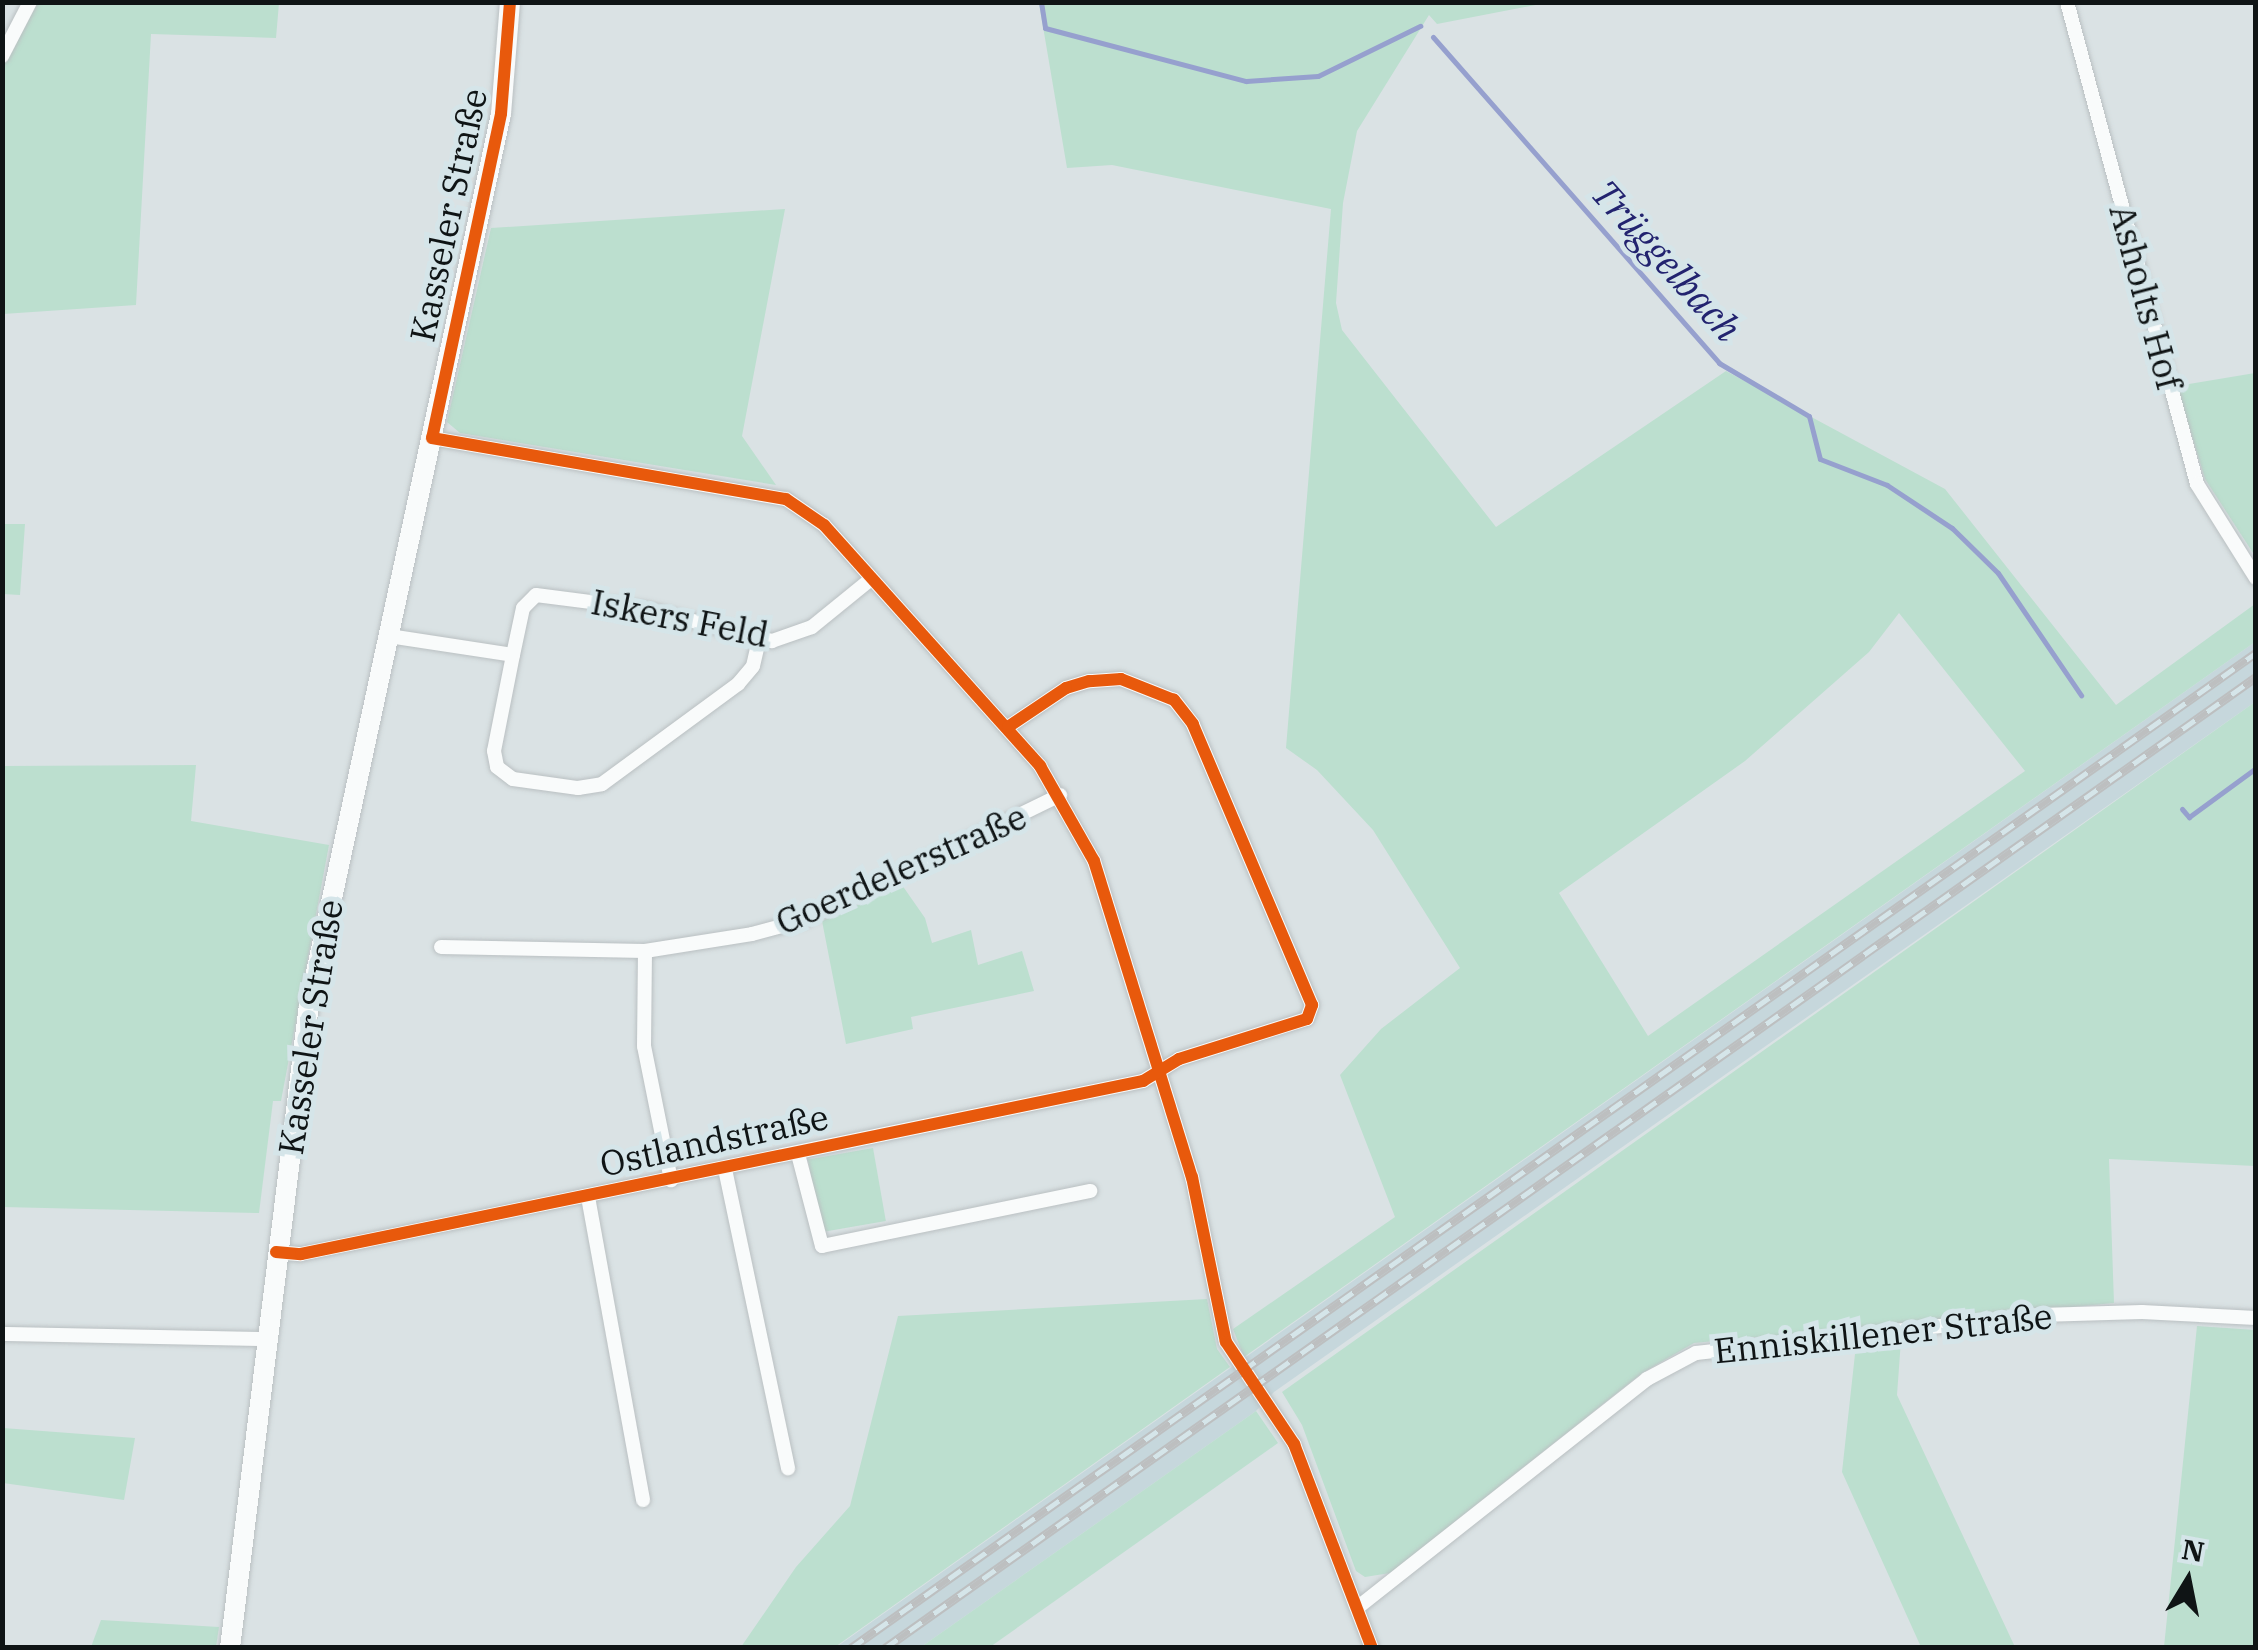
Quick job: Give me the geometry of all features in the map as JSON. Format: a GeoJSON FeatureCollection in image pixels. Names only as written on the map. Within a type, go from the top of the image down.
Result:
{"type":"FeatureCollection","features":[{"type":"Feature","properties":{"kind":"street"},"geometry":{"type":"LineString","coordinates":[[2,56],[30,2]]}},
{"type":"Feature","properties":{"kind":"street","name":"Kasseler Straße"},"geometry":{"type":"LineString","coordinates":[[230,1648],[308,1005],[501,114],[510,2]]}},
{"type":"Feature","properties":{"kind":"street","name":"Asholts Hof"},"geometry":{"type":"LineString","coordinates":[[2067,2],[2197,484],[2256,578]]}},
{"type":"Feature","properties":{"kind":"street"},"geometry":{"type":"LineString","coordinates":[[432,438],[786,499],[824,524],[1008,728],[1060,796],[1094,861],[1200,1209],[1226,1342],[1294,1444],[1372,1648]]}},
{"type":"Feature","properties":{"kind":"street","name":"Iskers Feld"},"geometry":{"type":"LineString","coordinates":[[759,640],[753,666],[738,684],[591,787],[513,780],[496,767],[494,751],[523,608],[544,593],[646,609],[759,640],[784,640],[812,627],[872,579]]}},
{"type":"Feature","properties":{"kind":"street"},"geometry":{"type":"LineString","coordinates":[[389,636],[513,655]]}},
{"type":"Feature","properties":{"kind":"street","name":"Ostlandstraße"},"geometry":{"type":"LineString","coordinates":[[276,1252],[301,1254],[1143,1081],[1179,1059],[1308,1018],[1312,1010],[1194,724],[1174,700],[1149,686],[1106,679],[1066,688],[1008,728]]}},
{"type":"Feature","properties":{"kind":"street","name":"Goerdelerstraße"},"geometry":{"type":"LineString","coordinates":[[440,947],[646,951],[804,920],[1060,796]]}},
{"type":"Feature","properties":{"kind":"street","name":"Ostlandstraße"},"geometry":{"type":"LineString","coordinates":[[646,951],[644,1046],[671,1180]]}},
{"type":"Feature","properties":{"kind":"street"},"geometry":{"type":"LineString","coordinates":[[798,1154],[822,1246],[1090,1190]]}},
{"type":"Feature","properties":{"kind":"street"},"geometry":{"type":"LineString","coordinates":[[725,1169],[788,1468]]}},
{"type":"Feature","properties":{"kind":"street"},"geometry":{"type":"LineString","coordinates":[[588,1197],[643,1500]]}},
{"type":"Feature","properties":{"kind":"street","name":"Enniskillener Straße"},"geometry":{"type":"LineString","coordinates":[[1357,1608],[1648,1379],[1696,1353],[2040,1315],[2142,1312],[2256,1318]]}},
{"type":"Feature","properties":{"kind":"street"},"geometry":{"type":"LineString","coordinates":[[2,1334],[265,1338]]}},
{"type":"Feature","properties":{"kind":"shaded area"},"geometry":{"type":"Polygon","coordinates":[[[2255,642],[2255,702],[1274,1392],[1256,1411],[921,1647],[835,1648],[2255,642]]]}},
{"type":"Feature","properties":{"kind":"green space"},"geometry":{"type":"Polygon","coordinates":[[[38,3],[279,3],[276,38],[151,34],[136,305],[3,314],[2,68],[38,3]]]}},
{"type":"Feature","properties":{"kind":"green space"},"geometry":{"type":"Polygon","coordinates":[[[1039,3],[1546,3],[1437,24],[1429,15],[1357,131],[1343,203],[1336,303],[1342,330],[1496,527],[1726,371],[1945,489],[2116,705],[2255,604],[2255,642],[1244,1357],[1233,1329],[1395,1217],[1340,1075],[1381,1029],[1460,968],[1373,830],[1317,770],[1286,748],[1331,209],[1112,165],[1067,168],[1039,3]],[[1899,613],[1869,652],[1745,761],[1559,893],[1648,1036],[2025,771],[1899,613]]]}},
{"type":"Feature","properties":{"kind":"green space"},"geometry":{"type":"Polygon","coordinates":[[[785,209],[742,436],[776,485],[460,433],[447,422],[491,228],[785,209]]]}},
{"type":"Feature","properties":{"kind":"green space"},"geometry":{"type":"Polygon","coordinates":[[[2255,373],[2255,556],[2205,479],[2177,386],[2255,373]]]}},
{"type":"Feature","properties":{"kind":"green space"},"geometry":{"type":"Polygon","coordinates":[[[3,524],[25,524],[20,595],[3,594],[3,524]]]}},
{"type":"Feature","properties":{"kind":"green space"},"geometry":{"type":"Polygon","coordinates":[[[2255,702],[2255,1166],[2109,1159],[2114,1303],[1694,1343],[1642,1373],[1390,1573],[1365,1577],[1356,1571],[1302,1425],[1282,1392],[2255,702]]]}},
{"type":"Feature","properties":{"kind":"green space"},"geometry":{"type":"Polygon","coordinates":[[[196,765],[191,821],[329,845],[281,1101],[273,1101],[259,1213],[3,1207],[3,766],[196,765]]]}},
{"type":"Feature","properties":{"kind":"green space"},"geometry":{"type":"Polygon","coordinates":[[[902,885],[925,918],[932,943],[971,930],[978,965],[1022,951],[1034,991],[911,1017],[913,1029],[846,1044],[822,921],[902,885]]]}},
{"type":"Feature","properties":{"kind":"green space"},"geometry":{"type":"Polygon","coordinates":[[[873,1148],[886,1221],[821,1232],[808,1159],[873,1148]]]}},
{"type":"Feature","properties":{"kind":"green space"},"geometry":{"type":"Polygon","coordinates":[[[1207,1299],[1217,1349],[1230,1367],[835,1647],[741,1647],[796,1567],[850,1506],[898,1316],[1207,1299]]]}},
{"type":"Feature","properties":{"kind":"green space"},"geometry":{"type":"Polygon","coordinates":[[[2197,1326],[2255,1330],[2255,1647],[2164,1647],[2197,1326]]]}},
{"type":"Feature","properties":{"kind":"green space"},"geometry":{"type":"Polygon","coordinates":[[[1901,1340],[1897,1395],[2015,1647],[1921,1647],[1842,1472],[1856,1345],[1901,1340]]]}},
{"type":"Feature","properties":{"kind":"green space"},"geometry":{"type":"Polygon","coordinates":[[[1256,1411],[1278,1443],[990,1647],[921,1647],[1256,1411]]]}},
{"type":"Feature","properties":{"kind":"green space"},"geometry":{"type":"Polygon","coordinates":[[[3,1428],[135,1438],[124,1500],[3,1483],[3,1428]]]}},
{"type":"Feature","properties":{"kind":"green space"},"geometry":{"type":"Polygon","coordinates":[[[101,1620],[219,1627],[216,1647],[91,1647],[101,1620]]]}},
{"type":"Feature","properties":{"kind":"waterway","name":"Trüggelbach"},"geometry":{"type":"LineString","coordinates":[[1041,2],[1045,28],[1246,81],[1318,76],[1420,26]]}},
{"type":"Feature","properties":{"kind":"waterway","name":"Trüggelbach"},"geometry":{"type":"LineString","coordinates":[[1433,37],[1719,363],[1809,416],[1820,459],[1887,485],[1952,528],[1998,573],[2081,695]]}},
{"type":"Feature","properties":{"kind":"waterway","name":"Trüggelbach"},"geometry":{"type":"LineString","coordinates":[[2182,809],[2189,817],[2256,768]]}},
{"type":"Feature","properties":{"kind":"railway"},"geometry":{"type":"LineString","coordinates":[[851,1648],[2256,653]]}},
{"type":"Feature","properties":{"kind":"railway"},"geometry":{"type":"LineString","coordinates":[[885,1648],[2256,677]]}},
{"type":"Feature","properties":{"kind":"cycle path"},"geometry":{"type":"LineString","coordinates":[[510,2],[501,114],[432,438],[786,499],[824,525],[1040,766],[1094,861],[1192,1177],[1226,1342],[1294,1444],[1372,1648]]}},
{"type":"Feature","properties":{"kind":"cycle path"},"geometry":{"type":"LineString","coordinates":[[276,1252],[301,1254],[1143,1081],[1179,1059],[1307,1019],[1312,1005],[1193,724],[1174,700],[1121,679],[1089,681],[1066,688],[1008,727]]}}]}
